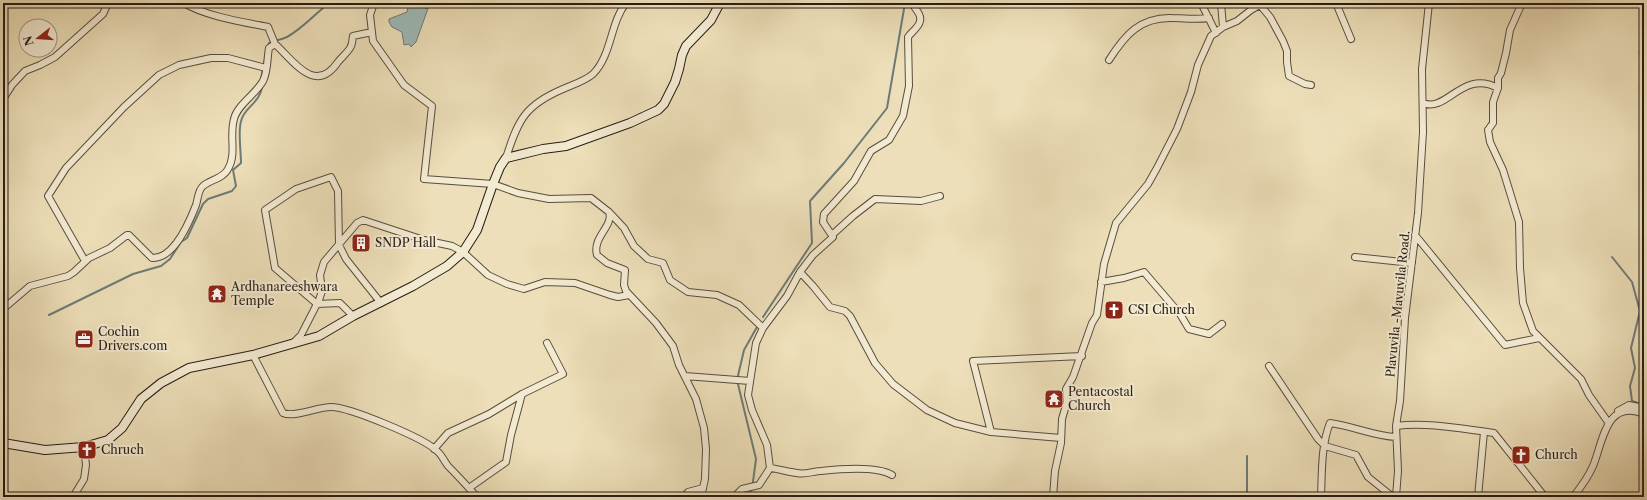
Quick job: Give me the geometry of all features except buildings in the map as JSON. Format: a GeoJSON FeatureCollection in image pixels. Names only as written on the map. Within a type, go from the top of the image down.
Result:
{"type":"FeatureCollection","features":[{"type":"Feature","properties":{"kind":"street"},"geometry":{"type":"LineString","coordinates":[[3,99],[12,85],[25,71],[40,66],[55,57],[103,14],[108,3]]}},
{"type":"Feature","properties":{"kind":"street"},"geometry":{"type":"LineString","coordinates":[[184,3],[191,7],[236,20],[268,27],[275,44],[311,76],[327,73],[336,66],[350,48],[353,36],[372,32]]}},
{"type":"Feature","properties":{"kind":"street"},"geometry":{"type":"LineString","coordinates":[[374,3],[370,15],[373,41],[404,85],[432,106],[424,178],[493,184],[518,193],[549,200],[591,198],[609,212],[624,228],[634,246],[648,259],[663,263],[670,280],[688,292],[717,295],[739,305],[763,328]]}},
{"type":"Feature","properties":{"kind":"street"},"geometry":{"type":"LineString","coordinates":[[3,443],[45,450],[84,447],[108,440],[122,428],[141,399],[161,383],[189,368],[253,355],[319,336],[353,316],[381,303],[448,266],[463,252],[477,230],[500,167],[506,158],[513,136],[526,112],[542,100],[592,75],[607,50],[621,9],[626,3]]}},
{"type":"Feature","properties":{"kind":"street"},"geometry":{"type":"LineString","coordinates":[[506,158],[544,149],[566,146],[630,123],[658,110],[664,104],[675,82],[686,46],[711,20],[720,3]]}},
{"type":"Feature","properties":{"kind":"street"},"geometry":{"type":"LineString","coordinates":[[832,235],[824,222],[824,214],[854,182],[870,151],[889,140],[903,116],[909,86],[908,37],[917,28],[920,21],[920,16],[912,3]]}},
{"type":"Feature","properties":{"kind":"street"},"geometry":{"type":"LineString","coordinates":[[1201,3],[1216,33]]}},
{"type":"Feature","properties":{"kind":"street"},"geometry":{"type":"LineString","coordinates":[[1221,3],[1223,27]]}},
{"type":"Feature","properties":{"kind":"street"},"geometry":{"type":"LineString","coordinates":[[1336,3],[1351,39]]}},
{"type":"Feature","properties":{"kind":"street","name":"Plavuvila -Mavuvila Road."},"geometry":{"type":"LineString","coordinates":[[1396,497],[1398,471],[1396,426],[1400,401],[1405,318],[1418,213],[1423,132],[1422,69],[1429,3]]}},
{"type":"Feature","properties":{"kind":"street"},"geometry":{"type":"LineString","coordinates":[[1522,3],[1510,30],[1506,53],[1501,73],[1498,78],[1498,88],[1493,102],[1493,123],[1488,130],[1490,142],[1504,170],[1519,222],[1520,268],[1523,303],[1533,331],[1581,379],[1589,395],[1608,422]]}},
{"type":"Feature","properties":{"kind":"street"},"geometry":{"type":"LineString","coordinates":[[1053,497],[1062,419],[1067,402],[1066,389],[1082,356],[1092,323],[1097,315],[1101,282],[1109,244],[1116,223],[1148,184],[1157,168],[1177,128],[1191,92],[1198,65],[1211,36],[1223,27],[1237,21],[1261,4],[1283,40],[1287,51],[1289,76],[1305,84],[1311,85]]}},
{"type":"Feature","properties":{"kind":"street"},"geometry":{"type":"LineString","coordinates":[[1109,60],[1129,33],[1154,18],[1194,20],[1209,18]]}},
{"type":"Feature","properties":{"kind":"street"},"geometry":{"type":"LineString","coordinates":[[3,309],[30,286],[68,276],[85,261],[110,248],[124,234],[129,235],[152,258],[162,257],[173,248],[180,240],[194,210],[202,186],[228,171],[231,164],[233,150],[232,138],[234,117],[264,80],[269,48],[275,44]]}},
{"type":"Feature","properties":{"kind":"street"},"geometry":{"type":"LineString","coordinates":[[85,261],[48,196],[66,168],[129,101],[159,75],[179,64],[211,58],[228,58],[266,68]]}},
{"type":"Feature","properties":{"kind":"street"},"geometry":{"type":"LineString","coordinates":[[1423,103],[1429,106],[1438,103],[1466,85],[1473,83],[1489,83],[1498,88]]}},
{"type":"Feature","properties":{"kind":"street"},"geometry":{"type":"LineString","coordinates":[[353,316],[340,303],[317,304],[275,268],[265,210],[296,189],[331,177],[338,191],[339,245],[346,259],[381,303]]}},
{"type":"Feature","properties":{"kind":"street"},"geometry":{"type":"LineString","coordinates":[[734,497],[742,489],[758,485],[769,469],[767,445],[752,410],[748,395],[750,381],[756,343],[763,328],[787,296],[800,272],[813,255],[833,237],[832,235],[875,199],[921,201],[940,196]]}},
{"type":"Feature","properties":{"kind":"street"},"geometry":{"type":"LineString","coordinates":[[609,212],[610,218],[596,244],[596,252],[598,256],[607,263],[625,270],[624,285],[628,295],[656,323],[673,346],[679,365],[696,399],[704,428],[706,468],[701,497]]}},
{"type":"Feature","properties":{"kind":"street"},"geometry":{"type":"LineString","coordinates":[[291,345],[301,334],[317,304],[322,291],[320,275],[322,265],[357,223],[363,220],[424,240],[452,246],[463,252],[488,275],[507,284],[524,288],[545,282],[576,283],[618,297],[628,295]]}},
{"type":"Feature","properties":{"kind":"street"},"geometry":{"type":"LineString","coordinates":[[1415,235],[1505,346],[1539,338]]}},
{"type":"Feature","properties":{"kind":"street"},"geometry":{"type":"LineString","coordinates":[[1355,257],[1412,263]]}},
{"type":"Feature","properties":{"kind":"street"},"geometry":{"type":"LineString","coordinates":[[800,272],[830,307],[844,311],[850,316],[875,363],[893,384],[927,410],[955,423],[990,432],[1061,438]]}},
{"type":"Feature","properties":{"kind":"street"},"geometry":{"type":"LineString","coordinates":[[1101,282],[1124,278],[1144,272],[1180,314],[1189,329],[1209,334],[1222,324]]}},
{"type":"Feature","properties":{"kind":"street"},"geometry":{"type":"LineString","coordinates":[[434,448],[448,434],[504,406],[522,394],[563,374],[547,343]]}},
{"type":"Feature","properties":{"kind":"street"},"geometry":{"type":"LineString","coordinates":[[253,355],[283,413],[296,414],[331,407],[351,411],[389,425],[438,451],[447,464],[477,497]]}},
{"type":"Feature","properties":{"kind":"street"},"geometry":{"type":"LineString","coordinates":[[990,432],[973,361],[1082,356]]}},
{"type":"Feature","properties":{"kind":"street"},"geometry":{"type":"LineString","coordinates":[[1269,366],[1318,439],[1325,446],[1356,455],[1368,477],[1393,497]]}},
{"type":"Feature","properties":{"kind":"street"},"geometry":{"type":"LineString","coordinates":[[685,376],[750,381]]}},
{"type":"Feature","properties":{"kind":"street"},"geometry":{"type":"LineString","coordinates":[[469,488],[506,462],[511,435],[522,394]]}},
{"type":"Feature","properties":{"kind":"street"},"geometry":{"type":"LineString","coordinates":[[1573,497],[1585,483],[1593,466],[1611,416],[1626,405],[1644,408]]}},
{"type":"Feature","properties":{"kind":"street"},"geometry":{"type":"LineString","coordinates":[[1608,422],[1627,410],[1644,414]]}},
{"type":"Feature","properties":{"kind":"street"},"geometry":{"type":"LineString","coordinates":[[1321,497],[1322,461],[1330,423],[1396,437]]}},
{"type":"Feature","properties":{"kind":"street"},"geometry":{"type":"LineString","coordinates":[[1396,426],[1409,424],[1494,433],[1545,497]]}},
{"type":"Feature","properties":{"kind":"street"},"geometry":{"type":"LineString","coordinates":[[1478,497],[1484,432]]}},
{"type":"Feature","properties":{"kind":"street"},"geometry":{"type":"LineString","coordinates":[[73,497],[84,479],[86,465],[84,447]]}},
{"type":"Feature","properties":{"kind":"street"},"geometry":{"type":"LineString","coordinates":[[769,469],[788,470],[797,473],[829,470],[877,470],[887,472],[892,475]]}},
{"type":"Feature","properties":{"kind":"street"},"geometry":{"type":"LineString","coordinates":[[684,497],[688,492],[703,488]]}},
{"type":"Feature","properties":{"kind":"water"},"geometry":{"type":"Polygon","coordinates":[[[409,3],[430,3],[416,42],[411,47],[409,44],[404,45],[402,32],[392,27],[389,22],[389,19],[407,12],[409,3]]]}},
{"type":"Feature","properties":{"kind":"water"},"geometry":{"type":"Polygon","coordinates":[[[1644,40],[1644,87],[1639,89],[1641,71],[1639,52],[1644,40]]]}},
{"type":"Feature","properties":{"kind":"waterway"},"geometry":{"type":"LineString","coordinates":[[268,46],[269,43],[293,34],[329,3]]}},
{"type":"Feature","properties":{"kind":"waterway"},"geometry":{"type":"LineString","coordinates":[[426,8],[433,3]]}},
{"type":"Feature","properties":{"kind":"waterway"},"geometry":{"type":"LineString","coordinates":[[763,317],[812,243],[810,201],[844,163],[887,108],[905,3]]}},
{"type":"Feature","properties":{"kind":"waterway"},"geometry":{"type":"LineString","coordinates":[[261,79],[265,58]]}},
{"type":"Feature","properties":{"kind":"waterway"},"geometry":{"type":"LineString","coordinates":[[49,315],[133,274],[161,266],[170,259],[181,242],[187,238],[203,204],[208,199],[232,191],[236,186],[233,170],[241,163],[241,120],[245,112],[259,96],[262,87]]}},
{"type":"Feature","properties":{"kind":"waterway"},"geometry":{"type":"LineString","coordinates":[[1612,257],[1632,282],[1640,311],[1631,348],[1635,368],[1630,386],[1632,401],[1644,405]]}},
{"type":"Feature","properties":{"kind":"waterway"},"geometry":{"type":"LineString","coordinates":[[748,497],[752,489],[756,459],[737,380],[744,350],[757,327]]}},
{"type":"Feature","properties":{"kind":"waterway"},"geometry":{"type":"LineString","coordinates":[[1247,456],[1247,497]]}},
{"type":"Feature","properties":{"kind":"place","name":"SNDP Hall"},"geometry":{"type":"Point","coordinates":[361,243]}},
{"type":"Feature","properties":{"kind":"place","name":"Ardhanareeshwara Temple"},"geometry":{"type":"Point","coordinates":[217,294]}},
{"type":"Feature","properties":{"kind":"place","name":"CSI Church"},"geometry":{"type":"Point","coordinates":[1114,310]}},
{"type":"Feature","properties":{"kind":"place","name":"Cochin Drivers.com"},"geometry":{"type":"Point","coordinates":[84,339]}},
{"type":"Feature","properties":{"kind":"place","name":"Pentacostal Church"},"geometry":{"type":"Point","coordinates":[1054,399]}},
{"type":"Feature","properties":{"kind":"place","name":"Chruch"},"geometry":{"type":"Point","coordinates":[87,450]}},
{"type":"Feature","properties":{"kind":"place","name":"Church"},"geometry":{"type":"Point","coordinates":[1521,455]}}]}
